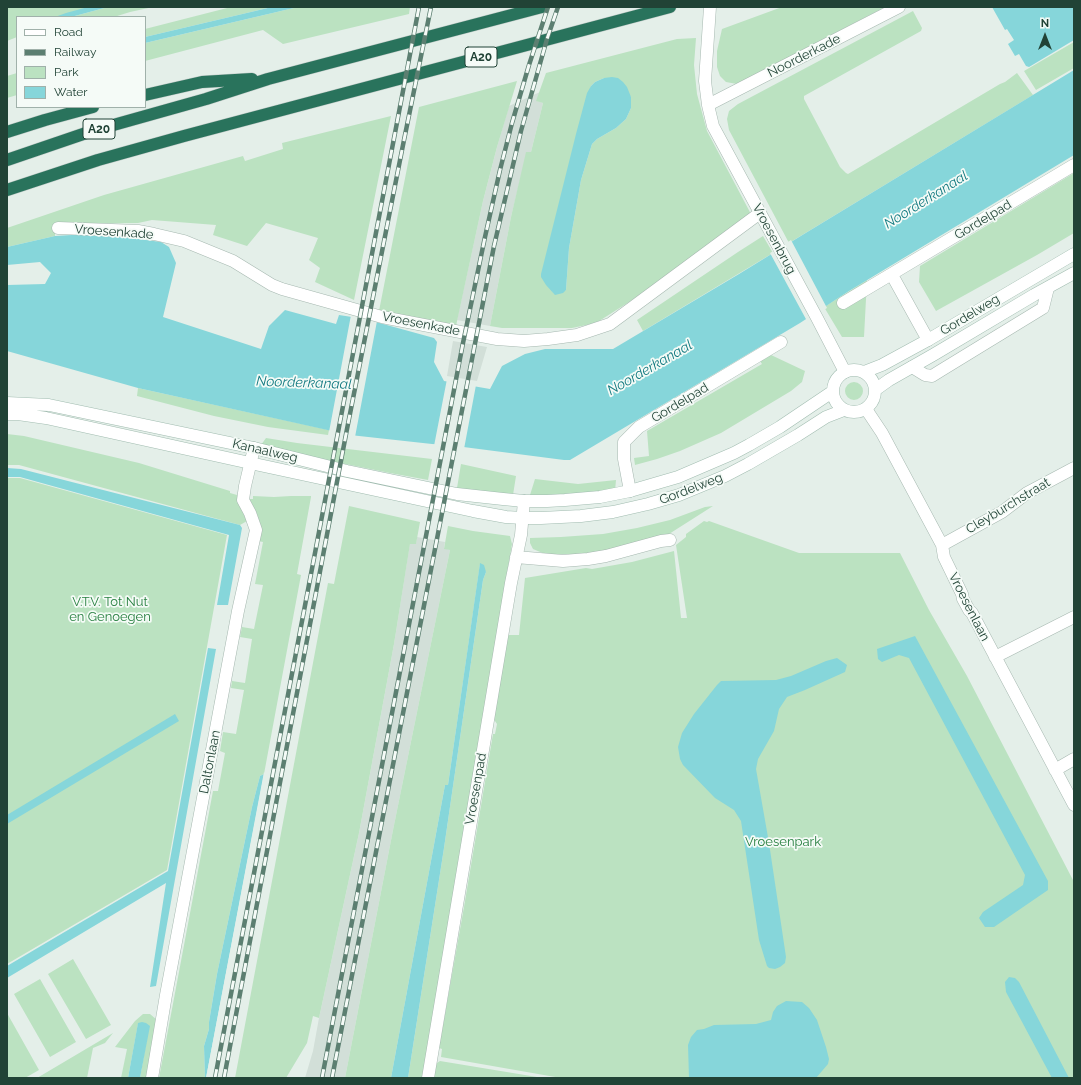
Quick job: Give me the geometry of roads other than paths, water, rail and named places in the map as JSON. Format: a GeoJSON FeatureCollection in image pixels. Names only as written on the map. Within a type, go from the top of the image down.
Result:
{"type":"FeatureCollection","features":[{"type":"Feature","properties":{"kind":"highway","name":"A20"},"geometry":{"type":"LineString","coordinates":[[7,160],[92,132],[206,99],[268,79],[542,7]]}},
{"type":"Feature","properties":{"kind":"highway","name":"A20"},"geometry":{"type":"LineString","coordinates":[[7,190],[98,160],[184,136],[670,7]]}},
{"type":"Feature","properties":{"kind":"highway","name":"A20"},"geometry":{"type":"LineString","coordinates":[[146,95],[202,82],[268,79]]}},
{"type":"Feature","properties":{"kind":"highway","name":"A20"},"geometry":{"type":"LineString","coordinates":[[7,132],[89,108]]}},
{"type":"Feature","properties":{"kind":"street","name":"Vroesenbrug"},"geometry":{"type":"LineString","coordinates":[[710,7],[705,81],[708,105],[713,126],[845,372]]}},
{"type":"Feature","properties":{"kind":"street","name":"Noorderkade"},"geometry":{"type":"LineString","coordinates":[[708,105],[899,7]]}},
{"type":"Feature","properties":{"kind":"street","name":"Gordelpad"},"geometry":{"type":"LineString","coordinates":[[843,303],[1074,165]]}},
{"type":"Feature","properties":{"kind":"street","name":"Vroesenkade"},"geometry":{"type":"LineString","coordinates":[[58,228],[138,231],[184,241],[233,261],[272,285],[282,289],[382,317],[497,338],[524,341],[577,335],[610,324],[760,213]]}},
{"type":"Feature","properties":{"kind":"street","name":"Gordelweg"},"geometry":{"type":"LineString","coordinates":[[864,372],[882,366],[1072,258]]}},
{"type":"Feature","properties":{"kind":"street","name":"Gordelweg"},"geometry":{"type":"LineString","coordinates":[[875,390],[1034,295],[1074,273]]}},
{"type":"Feature","properties":{"kind":"street"},"geometry":{"type":"LineString","coordinates":[[892,275],[928,340]]}},
{"type":"Feature","properties":{"kind":"street"},"geometry":{"type":"LineString","coordinates":[[912,367],[925,375],[932,376],[1043,308],[1048,288]]}},
{"type":"Feature","properties":{"kind":"street","name":"Gordelpad"},"geometry":{"type":"LineString","coordinates":[[630,491],[624,459],[624,442],[638,427],[781,342]]}},
{"type":"Feature","properties":{"kind":"street"},"geometry":{"type":"LineString","coordinates":[[852,370],[864,372],[872,380],[875,390],[873,401],[866,409],[851,413],[844,410],[836,403],[832,392],[833,388],[836,380],[841,374],[852,370]]}},
{"type":"Feature","properties":{"kind":"street","name":"Gordelweg"},"geometry":{"type":"LineString","coordinates":[[524,501],[600,497],[630,491],[678,477],[734,453],[774,430],[832,392]]}},
{"type":"Feature","properties":{"kind":"street","name":"Kanaalweg"},"geometry":{"type":"LineString","coordinates":[[7,403],[49,406],[254,448],[347,471],[457,494],[524,501]]}},
{"type":"Feature","properties":{"kind":"street","name":"Vroesenlaan"},"geometry":{"type":"LineString","coordinates":[[866,409],[882,433],[942,545],[944,557],[963,599],[972,613],[1074,805]]}},
{"type":"Feature","properties":{"kind":"street","name":"Gordelweg"},"geometry":{"type":"LineString","coordinates":[[522,518],[560,518],[613,512],[679,495],[729,474],[798,435],[826,417],[844,410]]}},
{"type":"Feature","properties":{"kind":"street","name":"Kanaalweg"},"geometry":{"type":"LineString","coordinates":[[7,414],[46,418],[473,511],[522,518]]}},
{"type":"Feature","properties":{"kind":"street","name":"Daltonlaan"},"geometry":{"type":"LineString","coordinates":[[152,1078],[234,634],[256,530],[250,513],[243,500],[254,448]]}},
{"type":"Feature","properties":{"kind":"street","name":"Cleyburchstraat"},"geometry":{"type":"LineString","coordinates":[[942,545],[1002,512],[1027,493],[1074,468]]}},
{"type":"Feature","properties":{"kind":"street","name":"Vroesenpad"},"geometry":{"type":"LineString","coordinates":[[428,1078],[511,583],[521,535],[524,501]]}},
{"type":"Feature","properties":{"kind":"street"},"geometry":{"type":"LineString","coordinates":[[516,557],[554,560],[588,559],[670,540]]}},
{"type":"Feature","properties":{"kind":"street"},"geometry":{"type":"LineString","coordinates":[[995,657],[1074,616]]}},
{"type":"Feature","properties":{"kind":"street"},"geometry":{"type":"LineString","coordinates":[[1055,770],[1074,760]]}},
{"type":"Feature","properties":{"kind":"water"},"geometry":{"type":"Polygon","coordinates":[[[88,7],[108,7],[75,16],[58,16],[88,7]]]}},
{"type":"Feature","properties":{"kind":"water"},"geometry":{"type":"Polygon","coordinates":[[[272,7],[298,7],[146,43],[146,37],[272,7]]]}},
{"type":"Feature","properties":{"kind":"water"},"geometry":{"type":"Polygon","coordinates":[[[992,7],[1074,7],[1074,40],[1029,67],[1026,66],[1019,54],[1015,56],[1008,44],[1014,40],[1007,29],[1005,30],[992,7]]]}},
{"type":"Feature","properties":{"kind":"water","name":"Noorderkanaal"},"geometry":{"type":"Polygon","coordinates":[[[1074,70],[1074,155],[849,291],[800,323],[570,460],[350,435],[138,388],[7,351],[7,285],[45,284],[51,273],[40,262],[7,265],[7,247],[55,236],[88,234],[116,236],[161,242],[169,247],[176,263],[163,317],[261,349],[269,326],[285,310],[336,324],[339,315],[365,319],[434,338],[437,342],[434,362],[444,381],[490,389],[502,366],[525,354],[545,349],[613,349],[1074,70]]]}},
{"type":"Feature","properties":{"kind":"water"},"geometry":{"type":"Polygon","coordinates":[[[604,78],[618,78],[627,87],[631,97],[631,108],[626,119],[616,128],[597,139],[592,144],[581,180],[569,248],[566,290],[563,293],[555,295],[546,285],[541,277],[541,274],[576,134],[587,93],[591,86],[595,82],[604,78]]]}},
{"type":"Feature","properties":{"kind":"water"},"geometry":{"type":"Polygon","coordinates":[[[7,468],[21,469],[240,525],[242,528],[228,605],[217,605],[229,535],[20,477],[7,477],[7,468]]]}},
{"type":"Feature","properties":{"kind":"water"},"geometry":{"type":"Polygon","coordinates":[[[480,563],[484,565],[486,572],[483,580],[444,848],[408,1078],[391,1078],[445,785],[448,785],[480,563]]]}},
{"type":"Feature","properties":{"kind":"water"},"geometry":{"type":"Polygon","coordinates":[[[915,636],[1048,881],[1048,890],[994,927],[985,927],[979,918],[983,912],[1023,885],[1025,875],[909,658],[899,655],[882,662],[878,659],[877,649],[915,636]]]}},
{"type":"Feature","properties":{"kind":"water"},"geometry":{"type":"Polygon","coordinates":[[[208,648],[216,649],[156,986],[150,987],[166,883],[7,978],[7,966],[168,871],[208,648]]]}},
{"type":"Feature","properties":{"kind":"water"},"geometry":{"type":"Polygon","coordinates":[[[837,658],[847,665],[845,672],[787,697],[779,709],[774,731],[758,759],[756,769],[786,957],[785,963],[780,967],[775,969],[769,968],[767,966],[759,940],[741,821],[734,810],[715,798],[683,765],[680,759],[678,747],[682,733],[694,714],[721,681],[776,680],[791,676],[826,661],[837,658]]]}},
{"type":"Feature","properties":{"kind":"water"},"geometry":{"type":"Polygon","coordinates":[[[175,714],[179,721],[7,824],[7,815],[175,714]]]}},
{"type":"Feature","properties":{"kind":"water"},"geometry":{"type":"Polygon","coordinates":[[[264,774],[205,1078],[204,1046],[209,1029],[217,974],[252,807],[260,776],[264,774]]]}},
{"type":"Feature","properties":{"kind":"water"},"geometry":{"type":"Polygon","coordinates":[[[1009,977],[1015,978],[1019,982],[1069,1078],[1052,1078],[1006,992],[1005,982],[1009,977]]]}},
{"type":"Feature","properties":{"kind":"water"},"geometry":{"type":"Polygon","coordinates":[[[786,1001],[802,1002],[809,1008],[817,1020],[829,1059],[828,1064],[816,1078],[689,1078],[688,1045],[691,1037],[697,1030],[714,1025],[756,1024],[771,1020],[773,1012],[777,1006],[786,1001]]]}},
{"type":"Feature","properties":{"kind":"water"},"geometry":{"type":"Polygon","coordinates":[[[142,1022],[150,1026],[140,1078],[128,1078],[138,1023],[142,1022]]]}},
{"type":"Feature","properties":{"kind":"railway"},"geometry":{"type":"LineString","coordinates":[[215,1078],[419,7]]}},
{"type":"Feature","properties":{"kind":"railway"},"geometry":{"type":"LineString","coordinates":[[224,1078],[347,429],[431,7]]}},
{"type":"Feature","properties":{"kind":"railway"},"geometry":{"type":"LineString","coordinates":[[322,1078],[463,343],[485,237],[512,123],[548,7]]}},
{"type":"Feature","properties":{"kind":"railway"},"geometry":{"type":"LineString","coordinates":[[332,1078],[494,246],[521,131],[547,39],[558,7]]}},
{"type":"Feature","properties":{"kind":"park label","name":"V.T.V. Tot Nut en Genoegen"},"geometry":{"type":"Point","coordinates":[110,610]}},
{"type":"Feature","properties":{"kind":"park label","name":"Vroesenpark"},"geometry":{"type":"Point","coordinates":[783,842]}}]}
